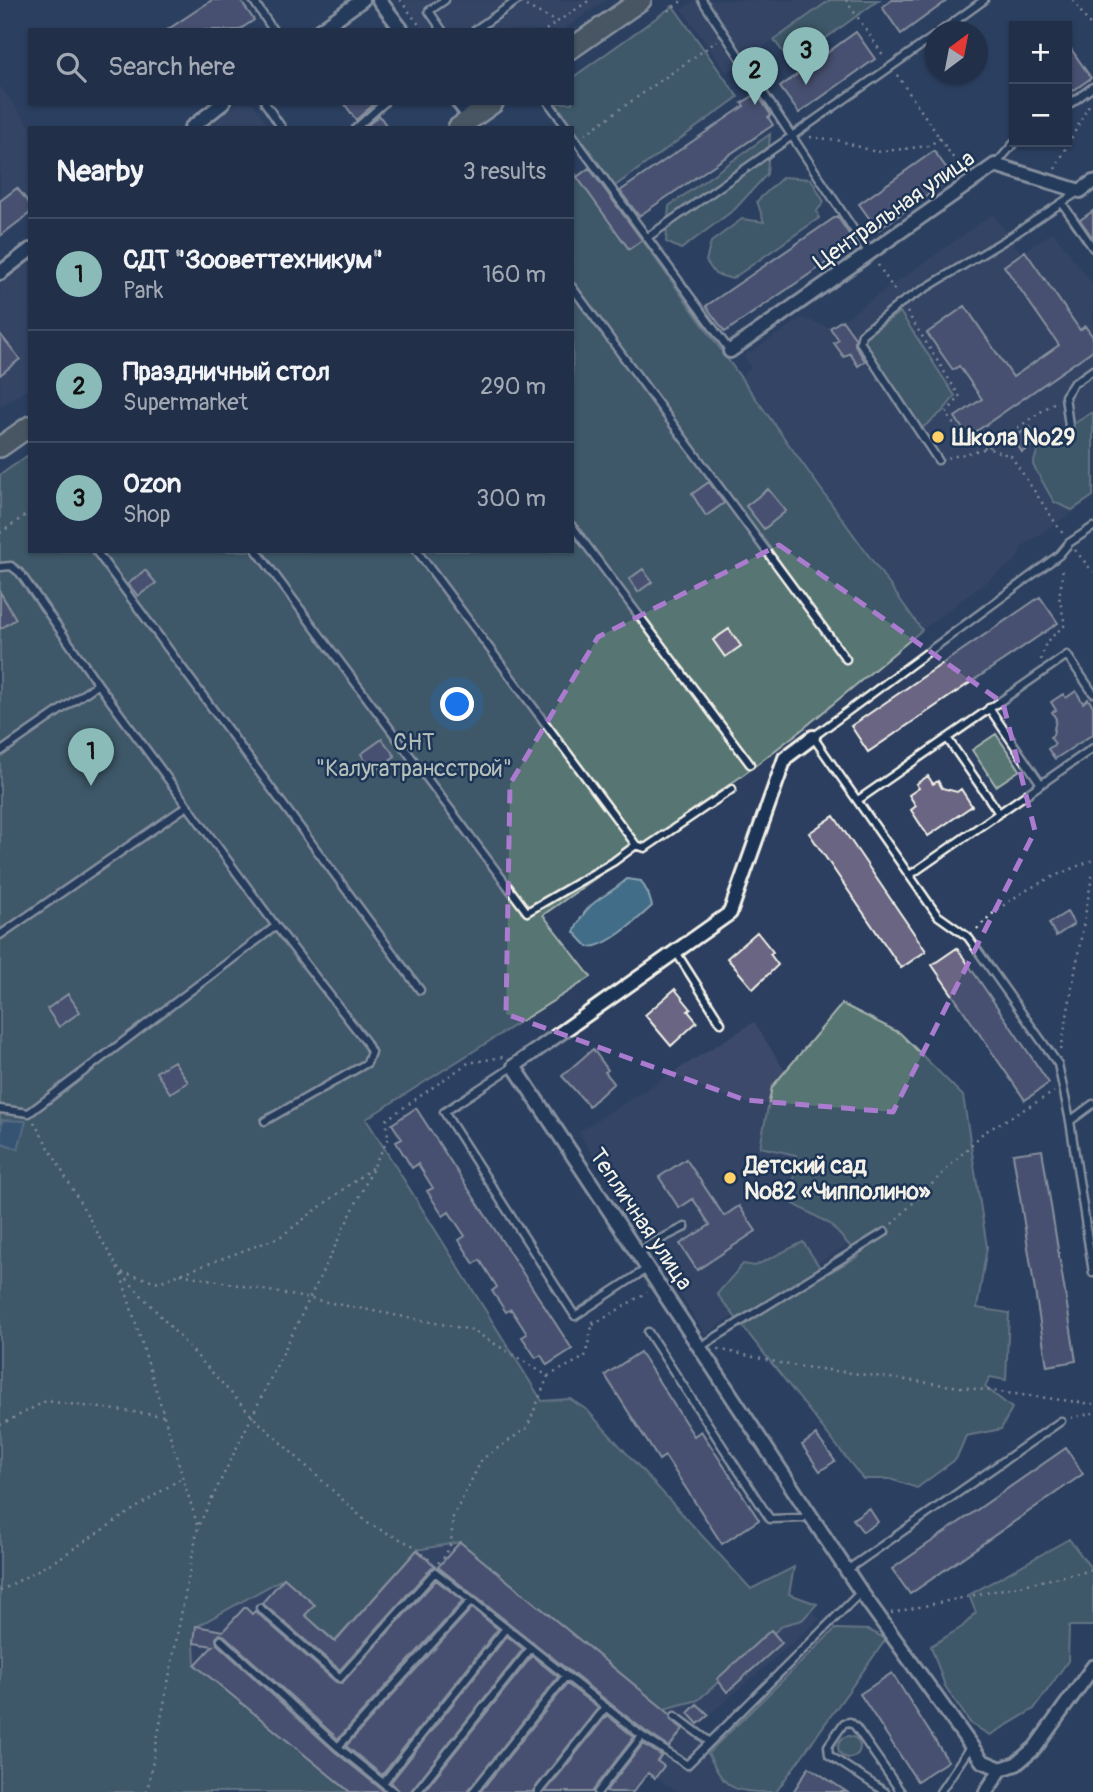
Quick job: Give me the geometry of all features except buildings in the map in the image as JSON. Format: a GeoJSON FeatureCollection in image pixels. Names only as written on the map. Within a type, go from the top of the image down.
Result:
{"type":"FeatureCollection","features":[{"type":"Feature","properties":{"kind":"main road"},"geometry":{"type":"LineString","coordinates":[[574,47],[641,0]]}},
{"type":"Feature","properties":{"kind":"main road"},"geometry":{"type":"LineString","coordinates":[[466,119],[490,105]]}},
{"type":"Feature","properties":{"kind":"main road"},"geometry":{"type":"LineString","coordinates":[[0,447],[28,427]]}},
{"type":"Feature","properties":{"kind":"street"},"geometry":{"type":"LineString","coordinates":[[323,28],[362,0]]}},
{"type":"Feature","properties":{"kind":"street"},"geometry":{"type":"LineString","coordinates":[[379,0],[400,28]]}},
{"type":"Feature","properties":{"kind":"street"},"geometry":{"type":"LineString","coordinates":[[194,126],[220,105]]}},
{"type":"Feature","properties":{"kind":"street","name":"Центральная улица"},"geometry":{"type":"LineString","coordinates":[[730,351],[995,164],[1080,191]]}},
{"type":"Feature","properties":{"kind":"street"},"geometry":{"type":"LineString","coordinates":[[1080,191],[1093,182]]}},
{"type":"Feature","properties":{"kind":"street"},"geometry":{"type":"LineString","coordinates":[[0,273],[28,252]]}},
{"type":"Feature","properties":{"kind":"street"},"geometry":{"type":"LineString","coordinates":[[519,1063],[730,913],[785,758],[813,737]]}},
{"type":"Feature","properties":{"kind":"street","name":"Тепличная улица"},"geometry":{"type":"LineString","coordinates":[[519,1063],[648,1268],[861,1592],[982,1761],[1001,1769]]}},
{"type":"Feature","properties":{"kind":"street"},"geometry":{"type":"LineString","coordinates":[[986,1792],[1001,1769],[1016,1765],[1035,1748],[1093,1667]]}},
{"type":"Feature","properties":{"kind":"lane"},"geometry":{"type":"LineString","coordinates":[[253,0],[272,28]]}},
{"type":"Feature","properties":{"kind":"lane"},"geometry":{"type":"LineString","coordinates":[[441,28],[429,11],[445,0]]}},
{"type":"Feature","properties":{"kind":"lane"},"geometry":{"type":"LineString","coordinates":[[702,0],[869,253]]}},
{"type":"Feature","properties":{"kind":"lane"},"geometry":{"type":"LineString","coordinates":[[955,21],[984,0]]}},
{"type":"Feature","properties":{"kind":"lane"},"geometry":{"type":"LineString","coordinates":[[478,28],[517,1]]}},
{"type":"Feature","properties":{"kind":"lane"},"geometry":{"type":"LineString","coordinates":[[648,237],[925,42]]}},
{"type":"Feature","properties":{"kind":"lane"},"geometry":{"type":"LineString","coordinates":[[1072,102],[1093,87]]}},
{"type":"Feature","properties":{"kind":"lane"},"geometry":{"type":"LineString","coordinates":[[266,105],[281,126]]}},
{"type":"Feature","properties":{"kind":"lane"},"geometry":{"type":"LineString","coordinates":[[358,126],[382,105]]}},
{"type":"Feature","properties":{"kind":"lane"},"geometry":{"type":"LineString","coordinates":[[550,105],[566,126]]}},
{"type":"Feature","properties":{"kind":"lane"},"geometry":{"type":"LineString","coordinates":[[574,138],[730,351]]}},
{"type":"Feature","properties":{"kind":"lane"},"geometry":{"type":"LineString","coordinates":[[995,164],[1010,147]]}},
{"type":"Feature","properties":{"kind":"lane"},"geometry":{"type":"LineString","coordinates":[[937,460],[860,342],[862,334],[901,303],[1080,191]]}},
{"type":"Feature","properties":{"kind":"lane"},"geometry":{"type":"LineString","coordinates":[[1062,203],[1093,248]]}},
{"type":"Feature","properties":{"kind":"lane"},"geometry":{"type":"LineString","coordinates":[[574,290],[846,659]]}},
{"type":"Feature","properties":{"kind":"lane"},"geometry":{"type":"LineString","coordinates":[[1069,426],[1065,396],[1073,384],[1093,370]]}},
{"type":"Feature","properties":{"kind":"lane"},"geometry":{"type":"LineString","coordinates":[[1093,527],[813,737],[937,915],[968,937],[1058,1064],[1089,1225],[1093,1273]]}},
{"type":"Feature","properties":{"kind":"lane"},"geometry":{"type":"LineString","coordinates":[[574,529],[750,764]]}},
{"type":"Feature","properties":{"kind":"lane"},"geometry":{"type":"LineString","coordinates":[[97,553],[420,990]]}},
{"type":"Feature","properties":{"kind":"lane"},"geometry":{"type":"LineString","coordinates":[[258,553],[527,912],[613,862],[636,845]]}},
{"type":"Feature","properties":{"kind":"lane"},"geometry":{"type":"LineString","coordinates":[[418,553],[636,845],[645,848],[732,789]]}},
{"type":"Feature","properties":{"kind":"lane"},"geometry":{"type":"LineString","coordinates":[[0,567],[12,566],[20,573],[187,806],[371,1052],[367,1063],[265,1121]]}},
{"type":"Feature","properties":{"kind":"lane"},"geometry":{"type":"LineString","coordinates":[[858,800],[1067,655],[1093,693]]}},
{"type":"Feature","properties":{"kind":"lane"},"geometry":{"type":"LineString","coordinates":[[0,752],[98,684]]}},
{"type":"Feature","properties":{"kind":"lane"},"geometry":{"type":"LineString","coordinates":[[989,708],[1041,784]]}},
{"type":"Feature","properties":{"kind":"lane"},"geometry":{"type":"LineString","coordinates":[[947,737],[999,813]]}},
{"type":"Feature","properties":{"kind":"lane"},"geometry":{"type":"LineString","coordinates":[[909,875],[1093,748]]}},
{"type":"Feature","properties":{"kind":"lane"},"geometry":{"type":"LineString","coordinates":[[0,935],[187,806]]}},
{"type":"Feature","properties":{"kind":"lane"},"geometry":{"type":"LineString","coordinates":[[0,1109],[29,1113],[276,926]]}},
{"type":"Feature","properties":{"kind":"lane"},"geometry":{"type":"LineString","coordinates":[[676,952],[721,1023]]}},
{"type":"Feature","properties":{"kind":"lane"},"geometry":{"type":"LineString","coordinates":[[519,1063],[444,1112],[575,1317],[648,1268]]}},
{"type":"Feature","properties":{"kind":"lane"},"geometry":{"type":"LineString","coordinates":[[1070,1121],[1093,1104]]}},
{"type":"Feature","properties":{"kind":"lane"},"geometry":{"type":"LineString","coordinates":[[640,1255],[649,1245],[685,1227]]}},
{"type":"Feature","properties":{"kind":"lane"},"geometry":{"type":"LineString","coordinates":[[700,1347],[885,1232]]}},
{"type":"Feature","properties":{"kind":"lane"},"geometry":{"type":"LineString","coordinates":[[648,1332],[770,1518],[803,1518],[809,1511]]}},
{"type":"Feature","properties":{"kind":"lane"},"geometry":{"type":"LineString","coordinates":[[847,1570],[1061,1421]]}},
{"type":"Feature","properties":{"kind":"lane"},"geometry":{"type":"LineString","coordinates":[[260,1608],[340,1678],[435,1572],[642,1737],[687,1765],[861,1592]]}},
{"type":"Feature","properties":{"kind":"lane"},"geometry":{"type":"LineString","coordinates":[[338,1747],[471,1601]]}},
{"type":"Feature","properties":{"kind":"lane"},"geometry":{"type":"LineString","coordinates":[[383,1783],[506,1628]]}},
{"type":"Feature","properties":{"kind":"lane"},"geometry":{"type":"LineString","coordinates":[[221,1640],[338,1747],[394,1792]]}},
{"type":"Feature","properties":{"kind":"lane"},"geometry":{"type":"LineString","coordinates":[[416,1792],[531,1648]]}},
{"type":"Feature","properties":{"kind":"lane"},"geometry":{"type":"LineString","coordinates":[[473,1792],[566,1676]]}},
{"type":"Feature","properties":{"kind":"lane"},"geometry":{"type":"LineString","coordinates":[[538,1792],[606,1707]]}},
{"type":"Feature","properties":{"kind":"lane"},"geometry":{"type":"LineString","coordinates":[[675,1716],[710,1742]]}},
{"type":"Feature","properties":{"kind":"lane"},"geometry":{"type":"LineString","coordinates":[[886,1792],[829,1755],[828,1746],[844,1723],[850,1722],[855,1726],[901,1792]]}},
{"type":"Feature","properties":{"kind":"lane"},"geometry":{"type":"LineString","coordinates":[[598,1792],[642,1737]]}},
{"type":"Feature","properties":{"kind":"lane"},"geometry":{"type":"LineString","coordinates":[[940,1792],[971,1746]]}},
{"type":"Feature","properties":{"kind":"path"},"geometry":{"type":"LineString","coordinates":[[400,0],[421,28]]}},
{"type":"Feature","properties":{"kind":"path"},"geometry":{"type":"LineString","coordinates":[[549,28],[590,0]]}},
{"type":"Feature","properties":{"kind":"path"},"geometry":{"type":"LineString","coordinates":[[668,11],[683,0]]}},
{"type":"Feature","properties":{"kind":"path"},"geometry":{"type":"LineString","coordinates":[[845,0],[941,136],[969,181]]}},
{"type":"Feature","properties":{"kind":"path"},"geometry":{"type":"LineString","coordinates":[[1073,0],[1093,30]]}},
{"type":"Feature","properties":{"kind":"path"},"geometry":{"type":"LineString","coordinates":[[517,1],[557,22]]}},
{"type":"Feature","properties":{"kind":"path"},"geometry":{"type":"LineString","coordinates":[[574,138],[725,35]]}},
{"type":"Feature","properties":{"kind":"path"},"geometry":{"type":"LineString","coordinates":[[1049,181],[1093,97]]}},
{"type":"Feature","properties":{"kind":"path"},"geometry":{"type":"LineString","coordinates":[[793,135],[836,140],[876,152],[929,146],[941,136]]}},
{"type":"Feature","properties":{"kind":"path"},"geometry":{"type":"LineString","coordinates":[[869,253],[892,284],[960,397],[946,413],[965,441],[1011,456],[1069,543],[1093,572]]}},
{"type":"Feature","properties":{"kind":"path"},"geometry":{"type":"LineString","coordinates":[[937,460],[988,449],[1065,396]]}},
{"type":"Feature","properties":{"kind":"path"},"geometry":{"type":"LineString","coordinates":[[0,533],[28,513]]}},
{"type":"Feature","properties":{"kind":"path"},"geometry":{"type":"LineString","coordinates":[[1036,676],[1046,642],[1065,625],[1059,596],[1063,575],[1059,555]]}},
{"type":"Feature","properties":{"kind":"path"},"geometry":{"type":"LineString","coordinates":[[968,937],[989,915],[1009,900],[1053,875],[1093,860]]}},
{"type":"Feature","properties":{"kind":"path"},"geometry":{"type":"LineString","coordinates":[[1058,1064],[1093,871]]}},
{"type":"Feature","properties":{"kind":"path"},"geometry":{"type":"LineString","coordinates":[[147,1792],[198,1527],[389,1138],[387,1119],[468,1063],[499,1056],[519,1063]]}},
{"type":"Feature","properties":{"kind":"path"},"geometry":{"type":"LineString","coordinates":[[885,1232],[983,1133],[1062,1087]]}},
{"type":"Feature","properties":{"kind":"path"},"geometry":{"type":"LineString","coordinates":[[29,1113],[120,1272],[252,1416],[369,1524],[412,1545],[436,1566],[451,1543],[453,1517],[482,1459],[527,1429],[548,1376],[585,1357],[598,1301]]}},
{"type":"Feature","properties":{"kind":"path"},"geometry":{"type":"LineString","coordinates":[[120,1272],[159,1282],[280,1237],[374,1166]]}},
{"type":"Feature","properties":{"kind":"path"},"geometry":{"type":"LineString","coordinates":[[120,1272],[198,1527]]}},
{"type":"Feature","properties":{"kind":"path"},"geometry":{"type":"LineString","coordinates":[[181,1274],[472,1330],[548,1376]]}},
{"type":"Feature","properties":{"kind":"path"},"geometry":{"type":"LineString","coordinates":[[592,1325],[659,1285]]}},
{"type":"Feature","properties":{"kind":"path"},"geometry":{"type":"LineString","coordinates":[[700,1347],[727,1350],[789,1365],[1093,1405]]}},
{"type":"Feature","properties":{"kind":"path"},"geometry":{"type":"LineString","coordinates":[[0,1424],[46,1401],[164,1416]]}},
{"type":"Feature","properties":{"kind":"path"},"geometry":{"type":"LineString","coordinates":[[1061,1421],[1093,1413]]}},
{"type":"Feature","properties":{"kind":"path"},"geometry":{"type":"LineString","coordinates":[[0,1591],[58,1559],[183,1477]]}},
{"type":"Feature","properties":{"kind":"path"},"geometry":{"type":"LineString","coordinates":[[878,1615],[1093,1570]]}},
{"type":"Feature","properties":{"kind":"highlighted area"},"geometry":{"type":"Polygon","coordinates":[[[779,545],[1003,703],[1035,831],[893,1112],[745,1100],[506,1014],[510,784],[598,637],[779,545]]]}},
{"type":"Feature","properties":{"kind":"shaded area"},"geometry":{"type":"Polygon","coordinates":[[[402,0],[606,0],[566,28],[422,28],[402,0]]]}},
{"type":"Feature","properties":{"kind":"shaded area"},"geometry":{"type":"Polygon","coordinates":[[[695,0],[830,0],[727,73],[682,9],[695,0]]]}},
{"type":"Feature","properties":{"kind":"shaded area"},"geometry":{"type":"Polygon","coordinates":[[[0,86],[30,126],[28,218],[0,239],[0,86]]]}},
{"type":"Feature","properties":{"kind":"shaded area"},"geometry":{"type":"Polygon","coordinates":[[[234,105],[254,105],[269,126],[207,126],[234,105]]]}},
{"type":"Feature","properties":{"kind":"shaded area","name":"Школа №29"},"geometry":{"type":"Polygon","coordinates":[[[993,214],[1021,253],[1053,232],[1093,284],[1093,498],[1023,546],[1017,559],[922,630],[740,377],[751,368],[744,356],[802,318],[831,328],[993,214]]]}},
{"type":"Feature","properties":{"kind":"shaded area"},"geometry":{"type":"Polygon","coordinates":[[[28,260],[28,388],[0,407],[0,281],[28,260]]]}},
{"type":"Feature","properties":{"kind":"shaded area"},"geometry":{"type":"Polygon","coordinates":[[[627,879],[641,881],[652,906],[613,938],[588,947],[574,932],[585,912],[627,879]]]}},
{"type":"Feature","properties":{"kind":"shaded area","name":"Детский сад №82 «Чипполино»"},"geometry":{"type":"Polygon","coordinates":[[[754,1022],[881,1224],[705,1334],[578,1132],[754,1022]]]}},
{"type":"Feature","properties":{"kind":"shaded area"},"geometry":{"type":"Polygon","coordinates":[[[2,1120],[26,1121],[18,1149],[0,1142],[2,1120]]]}},
{"type":"Feature","properties":{"kind":"shaded area"},"geometry":{"type":"Polygon","coordinates":[[[460,1542],[664,1709],[802,1600],[820,1619],[699,1724],[718,1775],[739,1792],[678,1792],[648,1773],[633,1792],[350,1792],[195,1665],[196,1626],[284,1578],[315,1605],[306,1615],[335,1641],[417,1550],[460,1542]]]}},
{"type":"Feature","properties":{"kind":"green space"},"geometry":{"type":"Polygon","coordinates":[[[830,0],[879,0],[791,63],[774,40],[830,0]]]}},
{"type":"Feature","properties":{"kind":"green space"},"geometry":{"type":"Polygon","coordinates":[[[673,6],[738,97],[615,186],[557,105],[574,105],[574,77],[673,6]]]}},
{"type":"Feature","properties":{"kind":"green space"},"geometry":{"type":"Polygon","coordinates":[[[770,134],[767,174],[735,209],[681,249],[666,242],[669,206],[770,134]]]}},
{"type":"Feature","properties":{"kind":"green space","name":"СНТ \"Калугатрансстрой\""},"geometry":{"type":"Polygon","coordinates":[[[574,171],[629,249],[642,240],[922,630],[743,775],[543,915],[591,977],[366,1119],[542,1401],[570,1399],[587,1410],[751,1589],[794,1567],[789,1594],[817,1604],[802,1620],[783,1625],[698,1700],[664,1709],[460,1542],[417,1550],[335,1641],[305,1615],[314,1605],[284,1578],[196,1627],[195,1665],[350,1792],[0,1792],[0,1142],[18,1149],[2,1120],[0,1123],[0,475],[28,455],[28,553],[574,553],[574,171]]]}},
{"type":"Feature","properties":{"kind":"green space"},"geometry":{"type":"Polygon","coordinates":[[[783,177],[811,179],[824,202],[817,211],[819,218],[732,279],[715,274],[706,261],[711,242],[742,219],[764,222],[757,201],[783,177]]]}},
{"type":"Feature","properties":{"kind":"green space"},"geometry":{"type":"Polygon","coordinates":[[[900,312],[955,396],[943,411],[921,429],[864,342],[867,336],[900,312]]]}},
{"type":"Feature","properties":{"kind":"green space"},"geometry":{"type":"Polygon","coordinates":[[[1093,412],[1093,496],[1072,510],[1054,502],[1033,465],[1039,445],[1093,412]]]}},
{"type":"Feature","properties":{"kind":"green space"},"geometry":{"type":"Polygon","coordinates":[[[996,734],[1020,770],[996,786],[972,750],[996,734]]]}},
{"type":"Feature","properties":{"kind":"green space"},"geometry":{"type":"Polygon","coordinates":[[[842,1004],[900,1033],[963,1096],[987,1247],[977,1308],[1009,1313],[1006,1380],[990,1377],[985,1387],[1012,1408],[1001,1429],[966,1436],[956,1459],[917,1488],[890,1479],[863,1479],[717,1294],[743,1264],[755,1266],[803,1242],[825,1275],[859,1256],[830,1224],[792,1203],[796,1155],[760,1147],[772,1087],[842,1004]]]}},
{"type":"Feature","properties":{"kind":"green space"},"geometry":{"type":"Polygon","coordinates":[[[1069,1539],[1090,1567],[1093,1566],[1093,1626],[1069,1626],[1068,1661],[1034,1709],[990,1735],[971,1724],[945,1686],[931,1646],[962,1627],[976,1613],[969,1595],[1069,1539]]]}},
{"type":"Feature","properties":{"kind":"green space"},"geometry":{"type":"Polygon","coordinates":[[[835,1629],[869,1630],[886,1639],[776,1792],[733,1787],[720,1776],[708,1753],[835,1629]]]}},
{"type":"Feature","properties":{"kind":"green space"},"geometry":{"type":"Polygon","coordinates":[[[849,1736],[857,1739],[860,1747],[857,1755],[849,1758],[841,1755],[838,1747],[841,1739],[849,1736]]]}},
{"type":"Feature","properties":{"kind":"place","name":"Ozon"},"geometry":{"type":"Point","coordinates":[806,85]}},
{"type":"Feature","properties":{"kind":"place","name":"Праздничный стол"},"geometry":{"type":"Point","coordinates":[755,105]}},
{"type":"Feature","properties":{"kind":"place","name":"Школа №29"},"geometry":{"type":"Point","coordinates":[938,437]}},
{"type":"Feature","properties":{"kind":"place","name":"СДТ \"Зооветтехникум\""},"geometry":{"type":"Point","coordinates":[91,786]}},
{"type":"Feature","properties":{"kind":"place","name":"Детский сад №82 «Чипполино»"},"geometry":{"type":"Point","coordinates":[730,1178]}}]}
